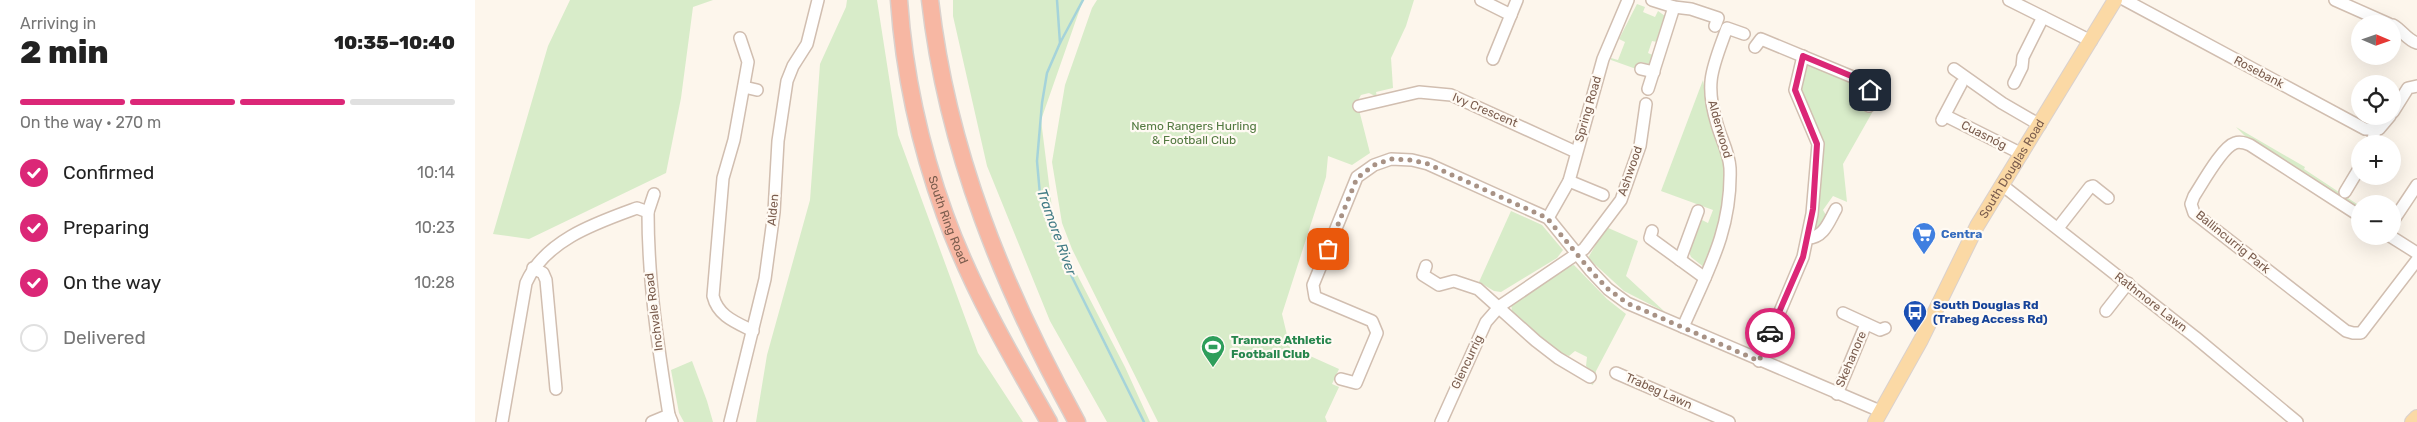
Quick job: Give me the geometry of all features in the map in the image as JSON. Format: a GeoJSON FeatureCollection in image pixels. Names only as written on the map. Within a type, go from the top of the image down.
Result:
{"type":"FeatureCollection","features":[{"type":"Feature","properties":{"kind":"highway","name":"South Ring Road"},"geometry":{"type":"LineString","coordinates":[[899,0],[911,97],[926,154],[946,216],[980,292],[1049,422]]}},
{"type":"Feature","properties":{"kind":"highway"},"geometry":{"type":"LineString","coordinates":[[930,0],[941,75],[972,191],[1014,301],[1077,422]]}},
{"type":"Feature","properties":{"kind":"main road","name":"South Douglas Road"},"geometry":{"type":"LineString","coordinates":[[1877,417],[1921,340],[1974,232],[2115,0]]}},
{"type":"Feature","properties":{"kind":"main road"},"geometry":{"type":"LineString","coordinates":[[2412,422],[2417,417]]}},
{"type":"Feature","properties":{"kind":"street","name":"Alden"},"geometry":{"type":"LineString","coordinates":[[730,422],[766,274],[774,212],[778,141],[787,81],[793,66],[807,44],[819,0]]}},
{"type":"Feature","properties":{"kind":"street"},"geometry":{"type":"LineString","coordinates":[[1481,0],[1511,15]]}},
{"type":"Feature","properties":{"kind":"street"},"geometry":{"type":"LineString","coordinates":[[1493,59],[1517,0]]}},
{"type":"Feature","properties":{"kind":"street","name":"Spring Road"},"geometry":{"type":"LineString","coordinates":[[1547,218],[1569,180],[1575,152],[1603,59],[1628,0]]}},
{"type":"Feature","properties":{"kind":"street"},"geometry":{"type":"LineString","coordinates":[[1652,0],[1674,7],[1691,8],[1719,18],[1715,26]]}},
{"type":"Feature","properties":{"kind":"street"},"geometry":{"type":"LineString","coordinates":[[2009,0],[2091,41]]}},
{"type":"Feature","properties":{"kind":"street","name":"Rosebank"},"geometry":{"type":"LineString","coordinates":[[2125,0],[2360,126],[2375,130]]}},
{"type":"Feature","properties":{"kind":"street"},"geometry":{"type":"LineString","coordinates":[[2335,0],[2369,15]]}},
{"type":"Feature","properties":{"kind":"street"},"geometry":{"type":"LineString","coordinates":[[1648,89],[1674,7]]}},
{"type":"Feature","properties":{"kind":"street"},"geometry":{"type":"LineString","coordinates":[[2014,82],[2022,67],[2023,57],[2043,17]]}},
{"type":"Feature","properties":{"kind":"street","name":"Alderwood"},"geometry":{"type":"LineString","coordinates":[[1683,328],[1721,242],[1727,218],[1729,194],[1728,155],[1711,105],[1710,76],[1727,28],[1744,34]]}},
{"type":"Feature","properties":{"kind":"street"},"geometry":{"type":"LineString","coordinates":[[2401,30],[2411,41],[2417,43]]}},
{"type":"Feature","properties":{"kind":"street"},"geometry":{"type":"LineString","coordinates":[[739,38],[748,62],[734,140],[723,178],[713,296],[716,308],[729,319],[753,331]]}},
{"type":"Feature","properties":{"kind":"street"},"geometry":{"type":"LineString","coordinates":[[1755,47],[1761,39],[1866,84],[1874,96],[1869,106]]}},
{"type":"Feature","properties":{"kind":"street"},"geometry":{"type":"LineString","coordinates":[[1759,361],[1802,259],[1808,238],[1818,150],[1816,138],[1795,90],[1803,56]]}},
{"type":"Feature","properties":{"kind":"street"},"geometry":{"type":"LineString","coordinates":[[1641,69],[1654,72]]}},
{"type":"Feature","properties":{"kind":"street"},"geometry":{"type":"LineString","coordinates":[[1954,69],[2002,103],[2040,125]]}},
{"type":"Feature","properties":{"kind":"street","name":"Cuasnóg"},"geometry":{"type":"LineString","coordinates":[[1961,84],[1944,118],[2022,154]]}},
{"type":"Feature","properties":{"kind":"street"},"geometry":{"type":"LineString","coordinates":[[2401,99],[2408,88],[2417,86]]}},
{"type":"Feature","properties":{"kind":"street"},"geometry":{"type":"LineString","coordinates":[[744,87],[757,90]]}},
{"type":"Feature","properties":{"kind":"street","name":"Ivy Crescent"},"geometry":{"type":"LineString","coordinates":[[1359,106],[1419,92],[1451,95],[1575,152]]}},
{"type":"Feature","properties":{"kind":"street","name":"Ashwood"},"geometry":{"type":"LineString","coordinates":[[1577,254],[1589,244],[1621,200],[1640,146],[1646,104]]}},
{"type":"Feature","properties":{"kind":"street"},"geometry":{"type":"LineString","coordinates":[[2374,135],[2375,130],[2384,125]]}},
{"type":"Feature","properties":{"kind":"street","name":"Ballincurrig Park"},"geometry":{"type":"LineString","coordinates":[[2351,210],[2250,145],[2240,142],[2232,144],[2225,150],[2194,196],[2191,204],[2195,213],[2346,330],[2353,333],[2361,333],[2417,260]]}},
{"type":"Feature","properties":{"kind":"street"},"geometry":{"type":"LineString","coordinates":[[1341,379],[1355,383],[1377,333],[1372,321],[1315,297],[1313,285],[1357,178],[1374,165],[1391,159],[1412,160],[1428,164],[1547,218],[1606,287],[1619,298],[1683,328],[1837,394],[1877,417]]}},
{"type":"Feature","properties":{"kind":"street"},"geometry":{"type":"LineString","coordinates":[[1569,180],[1603,195]]}},
{"type":"Feature","properties":{"kind":"street"},"geometry":{"type":"LineString","coordinates":[[2345,192],[2351,182]]}},
{"type":"Feature","properties":{"kind":"street","name":"Rathmore Lawn"},"geometry":{"type":"LineString","coordinates":[[2003,185],[2128,283],[2297,422]]}},
{"type":"Feature","properties":{"kind":"street"},"geometry":{"type":"LineString","coordinates":[[2401,209],[2417,185]]}},
{"type":"Feature","properties":{"kind":"street"},"geometry":{"type":"LineString","coordinates":[[2058,228],[2090,187],[2093,186],[2108,198]]}},
{"type":"Feature","properties":{"kind":"street","name":"Inchvale Road"},"geometry":{"type":"LineString","coordinates":[[654,194],[642,210],[656,338],[671,419]]}},
{"type":"Feature","properties":{"kind":"street"},"geometry":{"type":"LineString","coordinates":[[1808,238],[1818,237],[1822,234],[1836,209]]}},
{"type":"Feature","properties":{"kind":"street"},"geometry":{"type":"LineString","coordinates":[[502,422],[527,283],[533,268],[543,256],[593,224],[642,210]]}},
{"type":"Feature","properties":{"kind":"street"},"geometry":{"type":"LineString","coordinates":[[1680,260],[1698,211]]}},
{"type":"Feature","properties":{"kind":"street"},"geometry":{"type":"LineString","coordinates":[[1652,231],[1650,238],[1705,278]]}},
{"type":"Feature","properties":{"kind":"street"},"geometry":{"type":"LineString","coordinates":[[2401,243],[2417,253]]}},
{"type":"Feature","properties":{"kind":"street","name":"Glencurrig"},"geometry":{"type":"LineString","coordinates":[[1441,422],[1486,322],[1500,306],[1577,254]]}},
{"type":"Feature","properties":{"kind":"street"},"geometry":{"type":"LineString","coordinates":[[1426,266],[1423,275],[1439,284],[1454,281],[1478,289],[1500,306],[1536,341],[1558,358],[1590,377]]}},
{"type":"Feature","properties":{"kind":"street"},"geometry":{"type":"LineString","coordinates":[[533,268],[543,273],[546,280],[556,389]]}},
{"type":"Feature","properties":{"kind":"street"},"geometry":{"type":"LineString","coordinates":[[2106,310],[2128,283]]}},
{"type":"Feature","properties":{"kind":"street","name":"Skehanore"},"geometry":{"type":"LineString","coordinates":[[1843,313],[1880,330],[1885,328]]}},
{"type":"Feature","properties":{"kind":"street","name":"Skehanore"},"geometry":{"type":"LineString","coordinates":[[1837,394],[1865,324]]}},
{"type":"Feature","properties":{"kind":"street","name":"Trabeg Lawn"},"geometry":{"type":"LineString","coordinates":[[1616,373],[1729,422]]}},
{"type":"Feature","properties":{"kind":"street"},"geometry":{"type":"LineString","coordinates":[[652,422],[671,419]]}},
{"type":"Feature","properties":{"kind":"green space"},"geometry":{"type":"Polygon","coordinates":[[[570,0],[713,0],[693,7],[681,98],[666,173],[529,239],[493,234],[548,46],[570,0]]]}},
{"type":"Feature","properties":{"kind":"green space"},"geometry":{"type":"Polygon","coordinates":[[[847,0],[877,0],[898,135],[978,353],[1023,422],[756,422],[767,355],[810,200],[820,64],[846,7],[847,0]]]}},
{"type":"Feature","properties":{"kind":"green space"},"geometry":{"type":"Polygon","coordinates":[[[953,0],[1083,0],[1041,120],[1055,232],[1125,367],[1150,422],[1107,422],[1050,321],[987,166],[953,16],[953,0]]]}},
{"type":"Feature","properties":{"kind":"green space","name":"Nemo Rangers Hurling & Football Club"},"geometry":{"type":"Polygon","coordinates":[[[1097,0],[1414,0],[1406,26],[1391,58],[1393,88],[1376,92],[1377,97],[1369,93],[1361,95],[1357,102],[1370,153],[1352,165],[1328,156],[1326,177],[1282,314],[1292,356],[1299,351],[1339,369],[1332,384],[1339,387],[1325,417],[1327,422],[1158,422],[1072,249],[1062,223],[1052,162],[1065,85],[1092,8],[1097,0]]]}},
{"type":"Feature","properties":{"kind":"green space"},"geometry":{"type":"Polygon","coordinates":[[[1637,4],[1645,7],[1643,12],[1655,17],[1658,11],[1665,16],[1657,42],[1652,41],[1648,53],[1655,56],[1649,64],[1641,62],[1639,70],[1611,60],[1611,58],[1618,60],[1625,42],[1619,39],[1637,4]]]}},
{"type":"Feature","properties":{"kind":"green space"},"geometry":{"type":"Polygon","coordinates":[[[1809,64],[1863,87],[1866,96],[1863,105],[1873,111],[1843,164],[1847,202],[1833,196],[1823,210],[1827,217],[1817,230],[1815,226],[1822,159],[1799,91],[1806,65],[1809,64]]]}},
{"type":"Feature","properties":{"kind":"green space"},"geometry":{"type":"Polygon","coordinates":[[[1703,80],[1709,113],[1723,148],[1726,171],[1721,228],[1705,268],[1691,257],[1689,252],[1699,222],[1702,220],[1708,223],[1713,210],[1661,191],[1703,80]]]}},
{"type":"Feature","properties":{"kind":"green space"},"geometry":{"type":"Polygon","coordinates":[[[2236,127],[2305,167],[2304,169],[2351,200],[2351,205],[2246,137],[2236,127]]]}},
{"type":"Feature","properties":{"kind":"green space"},"geometry":{"type":"Polygon","coordinates":[[[1511,211],[1542,225],[1563,250],[1557,258],[1501,292],[1494,291],[1479,282],[1511,211]]]}},
{"type":"Feature","properties":{"kind":"green space"},"geometry":{"type":"Polygon","coordinates":[[[1606,227],[1638,241],[1626,276],[1665,312],[1624,291],[1588,258],[1606,227]]]}},
{"type":"Feature","properties":{"kind":"green space"},"geometry":{"type":"Polygon","coordinates":[[[1574,265],[1607,299],[1626,314],[1596,371],[1593,385],[1589,383],[1592,374],[1586,366],[1587,357],[1575,351],[1569,356],[1557,352],[1512,312],[1511,303],[1569,266],[1574,265]]]}},
{"type":"Feature","properties":{"kind":"green space"},"geometry":{"type":"Polygon","coordinates":[[[692,361],[713,422],[684,422],[679,413],[671,370],[692,361]]]}},
{"type":"Feature","properties":{"kind":"waterway","name":"Tramore River"},"geometry":{"type":"LineString","coordinates":[[1057,0],[1060,43],[1047,73],[1042,103],[1037,161],[1040,195],[1049,224],[1072,277],[1144,422]]}},
{"type":"Feature","properties":{"kind":"waterway"},"geometry":{"type":"LineString","coordinates":[[1060,43],[1083,0]]}},
{"type":"Feature","properties":{"kind":"way so far"},"geometry":{"type":"LineString","coordinates":[[1328,249],[1357,178],[1374,165],[1391,159],[1412,160],[1428,164],[1547,218],[1591,271],[1608,289],[1627,303],[1759,361],[1770,333]]}},
{"type":"Feature","properties":{"kind":"place","name":"Centra"},"geometry":{"type":"Point","coordinates":[1924,255]}},
{"type":"Feature","properties":{"kind":"place","name":"South Douglas Rd (Trabeg Access Rd)"},"geometry":{"type":"Point","coordinates":[1915,333]}},
{"type":"Feature","properties":{"kind":"place","name":"Tramore Athletic Football Club"},"geometry":{"type":"Point","coordinates":[1213,368]}},
{"type":"Feature","properties":{"kind":"route"},"geometry":{"type":"LineString","coordinates":[[1770,333],[1806,249],[1813,209],[1818,154],[1817,144],[1795,90],[1803,56],[1861,80],[1870,90]]}}]}
